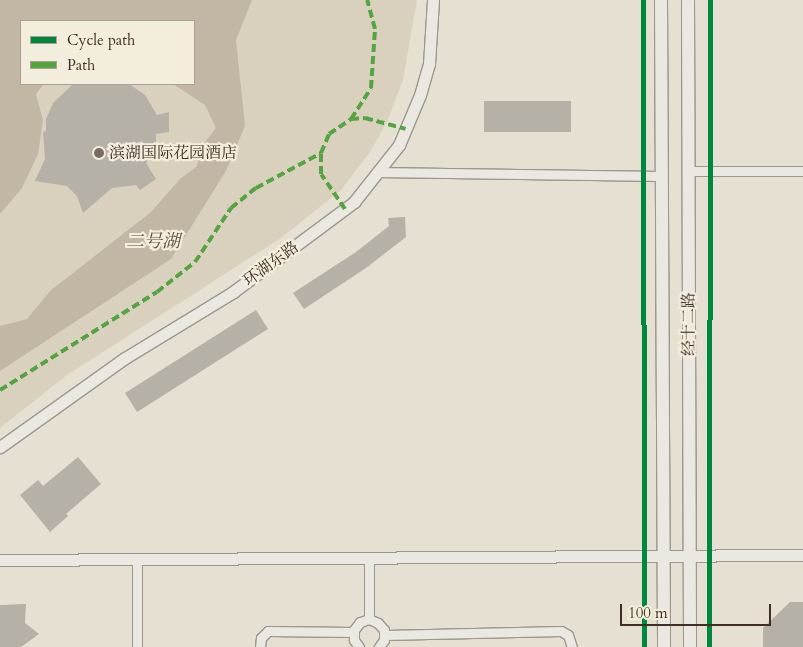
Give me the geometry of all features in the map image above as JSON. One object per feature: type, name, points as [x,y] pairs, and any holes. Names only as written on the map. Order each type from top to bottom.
[{"type":"main road","points":[[660,0],[665,555],[664,647]]},
{"type":"main road","name":"经十二路","points":[[688,0],[690,647]]},
{"type":"street","name":"环湖东路","points":[[0,447],[125,358],[233,292],[354,202],[400,144],[420,95],[429,64],[433,0]]},
{"type":"street","points":[[688,172],[803,171]]},
{"type":"street","points":[[378,172],[661,176]]},
{"type":"street","points":[[0,560],[803,555]]},
{"type":"street","points":[[369,558],[369,619]]},
{"type":"street","points":[[137,559],[137,647]]},
{"type":"street","points":[[359,647],[354,632],[360,622],[369,619],[382,626],[385,635],[379,647]]},
{"type":"street","points":[[260,647],[261,638],[268,631],[354,632]]},
{"type":"street","points":[[385,635],[561,631],[568,635],[572,647]]},
{"type":"shaded area","points":[[0,0],[417,0],[403,80],[386,124],[370,152],[341,190],[281,238],[67,375],[0,428]]},
{"type":"water","name":"二号湖","points":[[0,0],[252,0],[236,40],[245,126],[226,171],[171,259],[0,371],[0,326],[27,319],[50,291],[151,212],[180,179],[197,166],[201,147],[216,128],[205,105],[175,85],[195,85],[195,20],[20,20],[20,85],[43,85],[36,94],[43,120],[38,154],[22,188],[0,214]]},
{"type":"building","name":"滨湖国际花园酒店","points":[[72,85],[130,85],[145,95],[157,115],[169,112],[169,132],[156,134],[156,147],[146,163],[156,179],[140,190],[136,185],[112,188],[83,213],[77,196],[67,186],[35,181],[45,159],[43,132],[46,131],[46,119],[53,103]]},
{"type":"building","points":[[484,101],[571,101],[571,132],[484,132]]},
{"type":"building","points":[[405,217],[406,237],[366,268],[304,309],[293,293],[356,252],[389,226],[388,218]]},
{"type":"building","points":[[256,310],[268,329],[137,412],[125,393]]},
{"type":"building","points":[[78,457],[101,484],[66,514],[68,516],[50,532],[20,495],[38,480],[43,486]]},
{"type":"building","points":[[790,602],[803,602],[803,647],[763,647],[763,628]]},
{"type":"building","points":[[26,604],[25,623],[39,634],[21,647],[0,647],[0,605]]},
{"type":"marked path","points":[[351,119],[371,88],[375,29],[367,0]]},
{"type":"marked path","points":[[345,209],[321,174],[321,153],[329,134],[351,119],[365,118],[406,129]]},
{"type":"marked path","points":[[0,390],[157,292],[195,262],[231,208],[256,188],[321,153]]},
{"type":"cycle path","points":[[643,0],[644,647]]},
{"type":"cycle path","points":[[709,647],[710,0]]},
{"type":"place","name":"滨湖国际花园酒店","points":[[99,153]]}]
